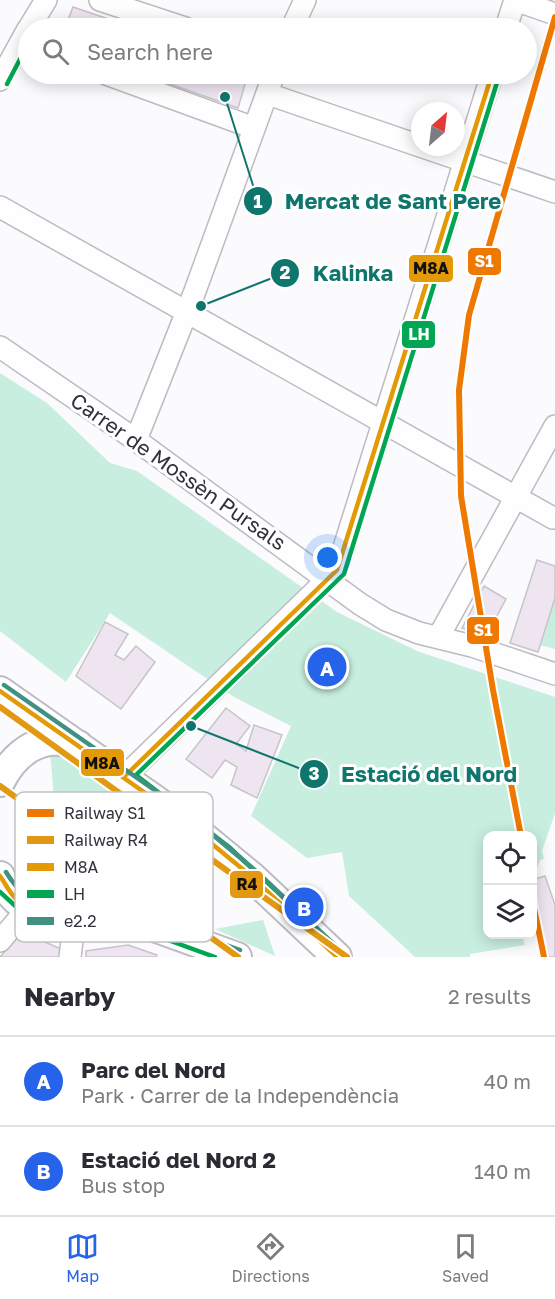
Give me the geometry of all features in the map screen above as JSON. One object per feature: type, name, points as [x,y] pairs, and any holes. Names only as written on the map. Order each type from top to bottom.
[{"type":"street","points":[[36,18],[46,0]]},
{"type":"street","points":[[100,0],[155,18]]},
{"type":"street","points":[[297,18],[305,0]]},
{"type":"street","points":[[509,18],[515,0],[555,14]]},
{"type":"street","points":[[0,80],[18,51]]},
{"type":"street","points":[[133,84],[254,128]]},
{"type":"street","points":[[136,440],[188,310],[271,84]]},
{"type":"street","points":[[124,776],[337,571],[489,84]]},
{"type":"street","points":[[268,94],[411,143]]},
{"type":"street","points":[[450,156],[555,192]]},
{"type":"street","points":[[0,207],[188,310],[553,518]]},
{"type":"street","name":"Carrer de Mossèn Pursals","points":[[0,348],[136,440],[330,579],[360,604],[387,620],[419,633],[439,636],[555,674]]},
{"type":"street","points":[[439,636],[555,426]]},
{"type":"street","points":[[0,691],[146,792]]},
{"type":"street","points":[[0,782],[5,771],[22,751],[33,744],[49,739],[67,741],[83,747]]},
{"type":"street","points":[[213,845],[244,870],[338,957]]},
{"type":"street","points":[[1,881],[15,895]]},
{"type":"street","points":[[0,941],[15,923]]},
{"type":"street","points":[[70,957],[72,942]]},
{"type":"street","points":[[196,942],[237,957]]},
{"type":"green space","points":[[0,373],[47,403],[110,463],[137,471],[337,612],[417,651],[555,697],[555,813],[542,851],[544,859],[540,860],[537,868],[537,831],[483,831],[483,939],[523,939],[525,945],[470,954],[470,957],[415,957],[349,896],[342,852],[307,858],[251,816],[291,726],[234,697],[110,613],[66,682],[0,631]]},
{"type":"green space","points":[[555,598],[555,649],[540,645]]},
{"type":"green space","points":[[50,751],[64,751],[122,792],[53,792]]},
{"type":"green space","points":[[263,920],[275,956],[215,929]]},
{"type":"building","points":[[73,7],[105,18],[69,18]]},
{"type":"building","points":[[170,84],[245,84],[238,108]]},
{"type":"building","points":[[537,560],[555,566],[555,598],[538,652],[510,643]]},
{"type":"building","points":[[484,586],[506,599],[486,636],[462,628]]},
{"type":"building","points":[[105,622],[128,634],[115,655],[124,660],[136,646],[155,662],[121,709],[76,676]]},
{"type":"building","points":[[226,708],[250,726],[236,744],[246,751],[254,725],[282,735],[257,798],[231,785],[237,767],[225,760],[212,778],[186,759]]},
{"type":"building","points":[[545,876],[555,905],[555,957],[543,957],[537,939],[537,878]]},
{"type":"building","points":[[15,940],[15,942],[45,942],[61,949],[60,957],[0,957]]},
{"type":"building","points":[[128,945],[157,955],[156,957],[86,957],[86,951]]},
{"type":"rail line","name":"S1","points":[[537,79],[555,17]]},
{"type":"rail line","name":"S1","points":[[520,831],[493,690],[461,496],[459,390],[469,315],[536,84]]},
{"type":"rail line","name":"R4","points":[[0,707],[118,792]]},
{"type":"rail line","name":"R4","points":[[0,786],[15,797]]},
{"type":"rail line","name":"R4","points":[[213,860],[347,957]]},
{"type":"rail line","name":"S1","points":[[537,923],[544,957]]},
{"type":"rail line","name":"R4","points":[[213,939],[238,957]]},
{"type":"transit line","name":"LH","points":[[7,84],[18,63]]},
{"type":"transit line","name":"M8A","points":[[125,776],[337,570],[489,84]]},
{"type":"transit line","name":"LH","points":[[158,792],[136,775],[344,574],[497,84]]},
{"type":"transit line","name":"e2.2","points":[[4,685],[157,792]]},
{"type":"transit line","name":"M8A","points":[[0,691],[144,792]]},
{"type":"transit line","name":"LH","points":[[213,835],[342,952]]},
{"type":"transit line","name":"e2.2","points":[[213,835],[256,871],[342,952]]},
{"type":"transit line","name":"M8A","points":[[213,845],[251,876],[337,957]]},
{"type":"transit line","name":"e2.2","points":[[6,872],[15,885]]},
{"type":"transit line","name":"M8A","points":[[0,876],[15,898]]},
{"type":"transit line","name":"LH","points":[[0,892],[15,906]]},
{"type":"transit line","name":"e2.2","points":[[213,940],[240,950]]},
{"type":"transit line","name":"LH","points":[[174,942],[215,957]]},
{"type":"place","name":"Mercat de Sant Pere","points":[[225,97]]},
{"type":"place","name":"Kalinka","points":[[201,306]]},
{"type":"place","name":"Parc del Nord","points":[[327,667]]},
{"type":"place","name":"Estació del Nord","points":[[191,726]]},
{"type":"place","name":"Estació del Nord 2","points":[[304,907]]}]
